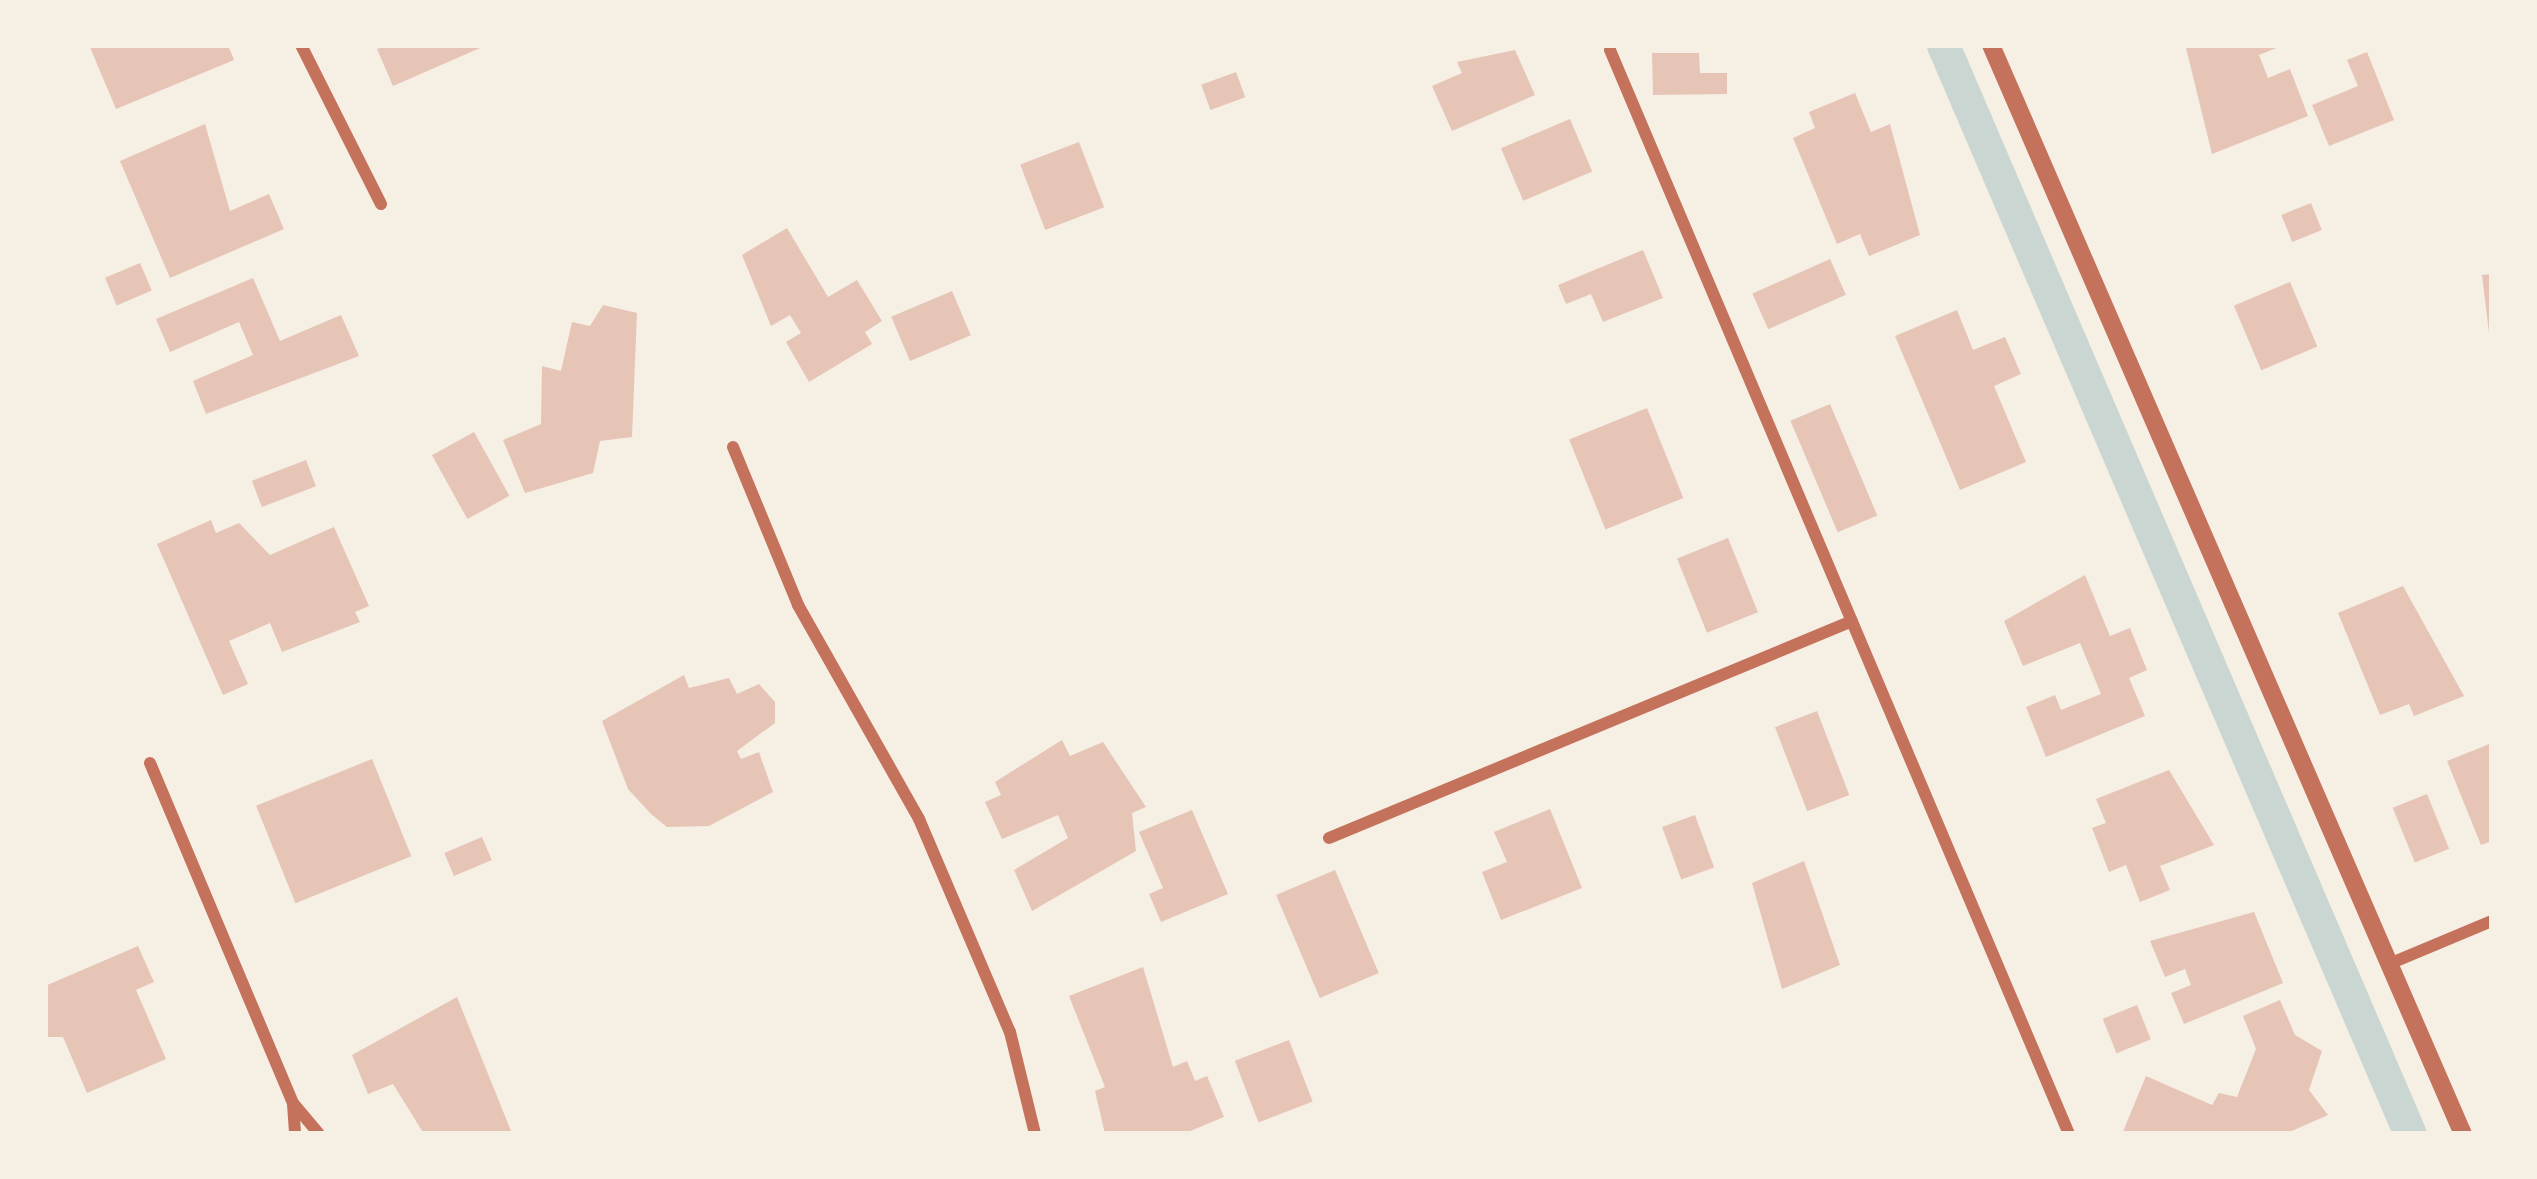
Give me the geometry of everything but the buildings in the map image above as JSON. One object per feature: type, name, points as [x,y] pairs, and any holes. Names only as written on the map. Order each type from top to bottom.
[{"type":"street","points":[[301,45],[381,204]]},
{"type":"street","points":[[1991,45],[2463,1134]]},
{"type":"street","points":[[1610,50],[2069,1134]]},
{"type":"street","points":[[733,447],[798,605],[920,819],[1010,1032],[1035,1134]]},
{"type":"street","points":[[1328,838],[1852,622]]},
{"type":"street","points":[[150,763],[293,1103],[319,1134]]},
{"type":"street","points":[[2389,964],[2492,920]]},
{"type":"street","points":[[293,1103],[296,1134]]},
{"type":"waterway","points":[[1943,45],[2410,1134]]}]
